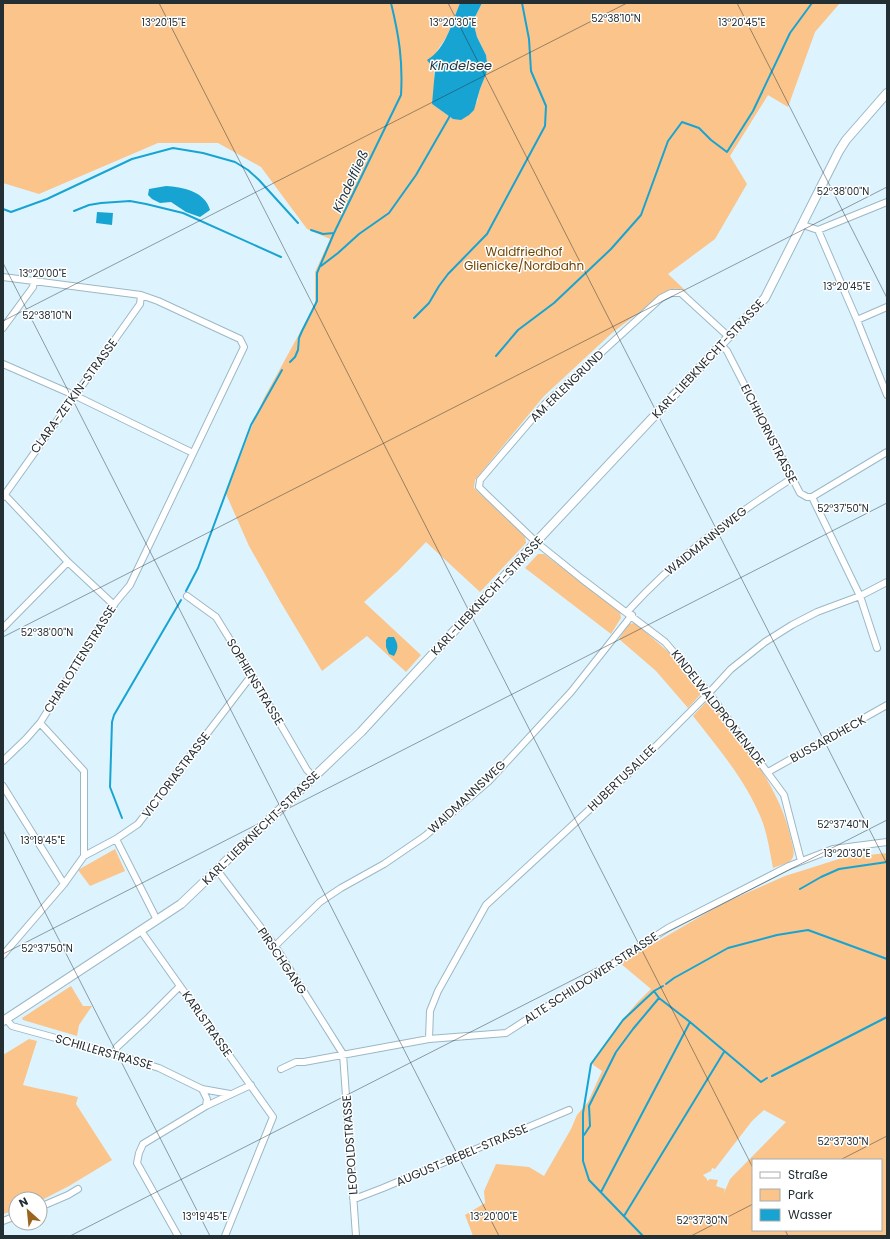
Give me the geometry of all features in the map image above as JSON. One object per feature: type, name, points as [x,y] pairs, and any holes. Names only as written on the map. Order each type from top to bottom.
[{"type":"street","name":"KARL-LIEBKNECHT-STRASSE","points":[[4,1020],[181,904],[361,732],[536,542],[765,298],[846,140],[887,93]]},
{"type":"street","points":[[803,225],[818,230],[887,202]]},
{"type":"street","points":[[818,230],[857,320],[887,395]]},
{"type":"street","points":[[3,277],[141,295]]},
{"type":"street","points":[[3,328],[32,287],[34,280]]},
{"type":"street","name":"AM ERLENGRUND","points":[[536,542],[481,489],[479,483],[545,404],[661,298],[671,293],[681,293],[729,337]]},
{"type":"street","name":"CHARLOTTENSTRASSE","points":[[84,856],[84,771],[40,723],[114,605],[130,585],[244,347],[240,339],[158,301],[141,295]]},
{"type":"street","name":"CLARA-ZETKIN-STRASSE","points":[[3,494],[140,304],[141,295]]},
{"type":"street","points":[[857,320],[887,307]]},
{"type":"street","name":"EICHHORNSTRASSE","points":[[721,345],[728,352],[800,493],[807,497],[812,497]]},
{"type":"street","points":[[3,364],[74,395],[193,453]]},
{"type":"street","points":[[877,648],[860,596],[812,497],[887,452]]},
{"type":"street","name":"WAIDMANNSWEG","points":[[275,946],[320,902],[341,888],[384,864],[425,836],[489,780],[571,692],[649,588],[693,548],[746,508],[792,479]]},
{"type":"street","points":[[3,494],[68,562],[114,605]]},
{"type":"street","name":"KINDELWALDPROMENADE","points":[[536,542],[665,642],[709,693],[784,795],[801,861]]},
{"type":"street","points":[[3,628],[68,562]]},
{"type":"street","name":"HUBERTUSALLEE","points":[[429,1039],[430,1011],[438,991],[486,905],[628,774],[731,669],[766,642],[792,625],[818,612],[860,596],[887,582]]},
{"type":"street","name":"SOPHIENSTRASSE","points":[[187,596],[216,617],[307,770],[314,777]]},
{"type":"street","name":"VICTORIASTRASSE","points":[[84,856],[116,839],[138,824],[248,680],[253,677]]},
{"type":"street","name":"BUSSARDHECK","points":[[768,772],[887,705]]},
{"type":"street","points":[[3,761],[40,723]]},
{"type":"street","points":[[3,786],[64,884]]},
{"type":"street","points":[[116,839],[157,920]]},
{"type":"street","name":"ALTE SCHILDOWER STRASSE","points":[[281,1069],[296,1062],[304,1062],[429,1039],[506,1033],[668,928],[801,861],[833,849],[887,842]]},
{"type":"street","points":[[3,955],[64,884],[84,856]]},
{"type":"street","name":"PIRSCHGANG","points":[[217,870],[275,946],[344,1054]]},
{"type":"street","name":"KARLSTRASSE","points":[[141,931],[273,1117],[225,1236]]},
{"type":"street","points":[[114,1054],[117,1047],[180,986]]},
{"type":"street","name":"SCHILLERSTRASSE","points":[[4,1020],[12,1026],[159,1068],[202,1089],[230,1094]]},
{"type":"street","name":"LEOPOLDSTRASSE","points":[[344,1054],[356,1236]]},
{"type":"street","points":[[178,1236],[137,1163],[143,1144],[206,1106],[251,1085]]},
{"type":"street","points":[[202,1089],[206,1099],[206,1106]]},
{"type":"street","name":"AUGUST-BEBEL-STRASSE","points":[[353,1198],[357,1198],[569,1110]]},
{"type":"street","points":[[48,1204],[78,1189]]},
{"type":"green space","name":"Waldfriedhof Glienicke/Nordbahn","points":[[3,3],[460,3],[447,36],[433,57],[435,88],[432,104],[453,119],[477,102],[480,89],[488,69],[486,55],[477,37],[473,21],[482,3],[840,3],[815,32],[788,107],[768,95],[730,156],[747,184],[715,239],[668,274],[688,293],[678,289],[667,291],[612,333],[544,396],[475,480],[474,488],[525,536],[526,543],[480,592],[426,542],[398,571],[364,602],[421,655],[406,672],[367,636],[322,671],[249,546],[226,494],[264,398],[315,305],[315,272],[330,239],[307,229],[261,167],[218,143],[158,143],[39,194],[3,183]]},
{"type":"green space","points":[[538,554],[544,554],[620,612],[621,618],[611,634],[525,568]]},
{"type":"green space","points":[[635,623],[672,655],[700,688],[700,695],[688,708],[656,671],[619,639],[629,624]]},
{"type":"green space","points":[[706,702],[712,702],[748,750],[759,766],[778,801],[786,820],[794,850],[792,859],[787,863],[773,868],[768,840],[757,808],[732,767],[693,716]]},
{"type":"green space","points":[[115,849],[125,871],[90,886],[78,870]]},
{"type":"green space","points":[[887,853],[887,1236],[473,1236],[465,1215],[485,1203],[484,1191],[496,1164],[529,1167],[544,1176],[571,1129],[577,1115],[588,1102],[602,1071],[592,1064],[619,1025],[634,1006],[651,989],[620,963],[722,904],[785,876],[842,858]],"holes":[[[764,1110],[786,1122],[730,1179],[723,1195],[725,1189],[716,1186],[718,1180],[710,1179],[707,1181],[703,1175],[711,1171],[712,1168],[715,1169],[752,1121]]]},
{"type":"green space","points":[[71,986],[83,1006],[92,1006],[79,1025],[77,1036],[23,1020],[22,1018]]},
{"type":"green space","points":[[29,1039],[37,1041],[23,1085],[78,1097],[76,1104],[112,1160],[48,1197],[48,1191],[8,1191],[8,1212],[3,1214],[3,1055]]},
{"type":"water","name":"Kindelsee","points":[[460,3],[482,3],[473,21],[477,37],[486,55],[488,69],[474,110],[461,120],[453,119],[432,104],[435,70],[427,60],[434,55],[444,42]]},
{"type":"water","points":[[166,186],[186,189],[198,194],[203,198],[210,210],[200,217],[186,212],[171,202],[160,203],[148,195],[149,189]]},
{"type":"water","points":[[97,212],[113,213],[112,225],[96,223]]},
{"type":"water","points":[[388,637],[394,637],[396,642],[397,648],[394,656],[389,654],[386,647],[386,640]]},
{"type":"waterway","name":"Kindelfließ","points":[[290,362],[295,357],[298,350],[299,338],[317,301],[317,273],[334,233],[401,95],[400,49],[391,3]]},
{"type":"waterway","points":[[414,318],[429,303],[448,274],[487,234],[545,126],[546,106],[531,71],[529,39],[522,3]]},
{"type":"waterway","points":[[496,356],[518,330],[554,303],[611,249],[641,215],[668,141],[682,122],[699,128],[711,140],[727,152],[753,111],[790,33],[812,3]]},
{"type":"waterway","points":[[321,266],[359,234],[389,213],[416,175],[451,114]]},
{"type":"waterway","name":"Kindelfließ","points":[[3,209],[11,212],[47,199],[132,159],[173,148],[203,153],[235,162],[248,170],[259,180],[298,223]]},
{"type":"waterway","name":"Kindelfließ","points":[[74,211],[89,205],[101,203],[130,201],[146,204],[183,213],[281,257]]},
{"type":"waterway","points":[[311,230],[323,234],[334,233]]},
{"type":"waterway","points":[[186,591],[198,568],[251,425],[282,370]]},
{"type":"waterway","points":[[122,818],[110,787],[112,722],[114,715],[181,600]]},
{"type":"waterway","points":[[800,889],[839,869],[887,862]]},
{"type":"waterway","points":[[666,984],[728,948],[777,935],[808,930],[887,959]]},
{"type":"waterway","points":[[643,1236],[589,1180],[583,1161],[583,1113],[591,1064],[623,1020],[654,991],[663,986]]},
{"type":"waterway","points":[[654,991],[659,998],[761,1082],[767,1078]]},
{"type":"waterway","points":[[584,1135],[590,1126],[589,1106],[616,1052],[659,998]]},
{"type":"waterway","points":[[772,1076],[887,1017]]},
{"type":"waterway","points":[[601,1192],[690,1022]]},
{"type":"waterway","points":[[624,1216],[724,1052]]}]
